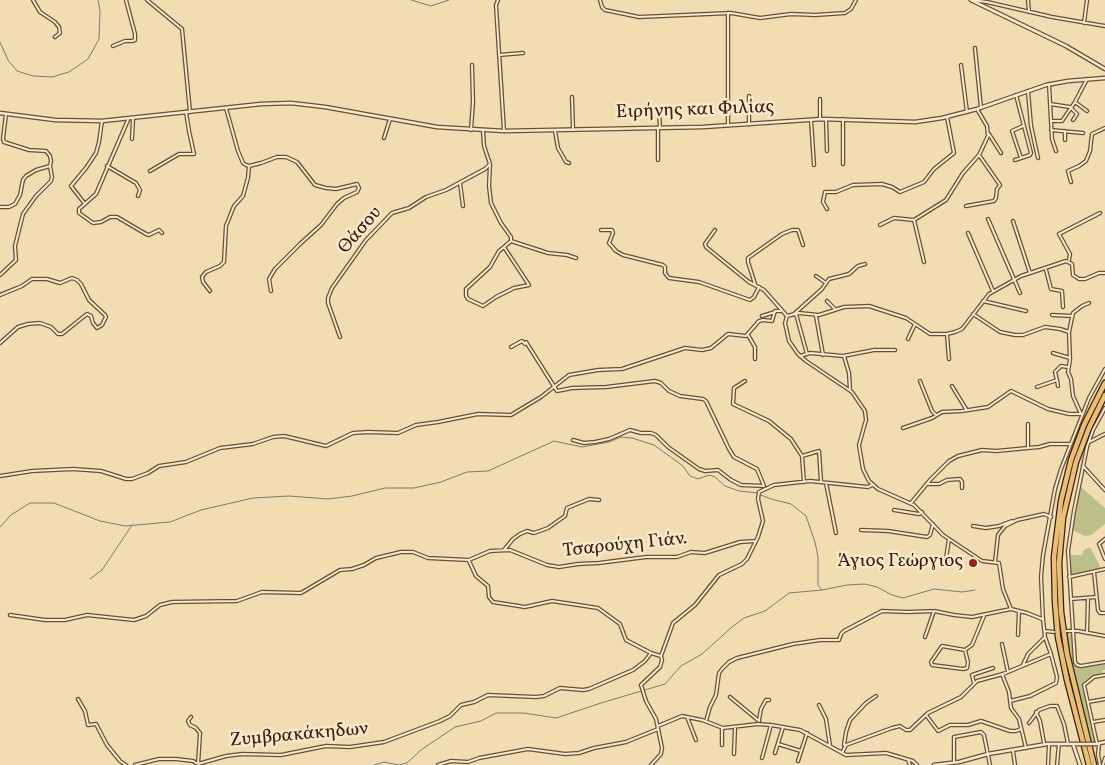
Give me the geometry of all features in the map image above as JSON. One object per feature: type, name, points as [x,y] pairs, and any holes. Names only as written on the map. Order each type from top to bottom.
[{"type":"highway","points":[[1089,765],[1068,687],[1058,637],[1054,563],[1058,518],[1068,471],[1084,425],[1105,383]]},
{"type":"highway","points":[[1094,765],[1067,654],[1060,607],[1059,563],[1063,518],[1076,462],[1089,428],[1105,395]]},
{"type":"street","points":[[33,0],[40,12],[59,27],[60,31],[55,37]]},
{"type":"street","points":[[113,46],[125,41],[134,40],[135,34],[126,0]]},
{"type":"street","points":[[148,0],[182,29],[189,131],[194,154],[179,154],[150,171]]},
{"type":"street","points":[[498,0],[496,6],[504,131]]},
{"type":"street","points":[[600,0],[605,10],[641,17],[728,13],[757,18],[791,14],[815,16],[840,14],[848,12],[856,0]]},
{"type":"street","points":[[972,0],[1105,26]]},
{"type":"street","points":[[972,0],[1066,46],[1105,69]]},
{"type":"street","points":[[998,4],[999,0]]},
{"type":"street","points":[[1028,0],[1029,12]]},
{"type":"street","points":[[1084,23],[1087,0]]},
{"type":"street","points":[[728,13],[728,125]]},
{"type":"street","points":[[975,48],[979,109],[989,133],[1001,153]]},
{"type":"street","points":[[499,55],[524,54]]},
{"type":"street","points":[[470,130],[473,102],[472,65]]},
{"type":"street","points":[[961,65],[967,112]]},
{"type":"street","name":"Ειρήνης και Φιλίας","points":[[0,113],[55,120],[102,121],[128,120],[282,103],[325,107],[437,127],[483,131],[659,128],[811,119],[910,122],[947,117],[979,109],[1049,84],[1105,78]]},
{"type":"street","points":[[1051,121],[1062,121],[1087,79]]},
{"type":"street","points":[[1049,84],[1051,130],[1056,151]]},
{"type":"street","points":[[1028,91],[1031,126],[1038,158]]},
{"type":"street","points":[[1015,160],[1031,153],[1016,95]]},
{"type":"street","points":[[749,96],[749,124]]},
{"type":"street","points":[[572,97],[573,130]]},
{"type":"street","points":[[820,99],[820,119]]},
{"type":"street","points":[[1075,102],[1087,111]]},
{"type":"street","points":[[1050,104],[1071,108],[1077,114],[1073,120]]},
{"type":"street","points":[[226,108],[243,163],[250,166],[277,157],[286,157],[297,162],[315,185],[336,189],[357,184],[358,188],[357,192],[344,198],[337,204],[320,226],[275,270],[269,278],[271,291]]},
{"type":"street","points":[[658,160],[659,112]]},
{"type":"street","points":[[0,275],[16,260],[15,246],[23,214],[36,196],[51,181],[52,177],[50,156],[46,151],[29,150],[4,142],[6,114]]},
{"type":"street","points":[[826,209],[823,202],[825,192],[836,192],[853,185],[882,184],[900,192],[924,182],[934,169],[954,153],[947,117]]},
{"type":"street","points":[[132,139],[133,119]]},
{"type":"street","points":[[384,138],[390,119]]},
{"type":"street","points":[[811,119],[814,165]]},
{"type":"street","points":[[826,119],[827,151]]},
{"type":"street","points":[[842,119],[843,164]]},
{"type":"street","points":[[128,120],[96,194],[79,209],[79,213],[93,223],[101,222],[110,217],[117,217],[146,234],[149,235],[159,230],[162,233]]},
{"type":"street","points":[[85,204],[71,186],[96,154],[102,121]]},
{"type":"street","points":[[1021,158],[1012,131],[1023,126]]},
{"type":"street","points":[[1071,182],[1068,171],[1086,161],[1090,151],[1092,134],[1105,128]]},
{"type":"street","points":[[1051,130],[1082,133]]},
{"type":"street","points":[[483,131],[484,146],[490,164],[489,186],[491,203],[511,241]]},
{"type":"street","points":[[555,131],[558,148],[566,162],[569,163]]},
{"type":"street","points":[[1065,131],[1065,140]]},
{"type":"street","points":[[880,225],[894,218],[914,220],[944,202],[963,173],[978,155],[989,133]]},
{"type":"street","points":[[966,206],[994,200],[996,198],[996,189],[1000,185],[978,155]]},
{"type":"street","name":"Θάσου","points":[[340,337],[328,298],[332,288],[366,240],[392,213],[414,206],[426,197],[460,183],[485,169],[490,164]]},
{"type":"street","points":[[0,207],[9,207],[15,204],[26,176],[36,170],[50,166]]},
{"type":"street","points":[[107,166],[136,183],[140,190],[138,196]]},
{"type":"street","points":[[210,291],[202,282],[202,277],[206,272],[220,266],[224,262],[226,226],[234,206],[243,196],[250,166]]},
{"type":"street","points":[[460,183],[463,206]]},
{"type":"street","points":[[1069,261],[1070,254],[1059,234],[1100,213]]},
{"type":"street","points":[[988,219],[1020,293]]},
{"type":"street","points":[[914,220],[924,262]]},
{"type":"street","points":[[1013,221],[1030,273]]},
{"type":"street","points":[[601,230],[612,230],[613,233],[609,243],[616,251],[623,255],[663,265],[665,267],[665,274],[670,278],[699,282],[750,300],[754,297],[759,287]]},
{"type":"street","points":[[715,230],[705,244],[706,247],[749,282],[766,292],[787,316]]},
{"type":"street","points":[[755,284],[748,258],[778,237],[792,230],[798,230],[803,245]]},
{"type":"street","points":[[968,233],[993,291]]},
{"type":"street","points":[[504,247],[529,285],[514,288],[483,306],[468,299],[466,289],[490,267],[499,251],[511,241]]},
{"type":"street","points":[[511,241],[548,253],[576,258]]},
{"type":"street","points":[[787,316],[795,314],[816,316],[844,307],[869,306],[906,318],[930,334],[947,334],[960,330],[993,291],[1030,273],[1069,261]]},
{"type":"street","points":[[1069,261],[1073,265],[1074,276],[1077,279],[1084,280],[1099,273],[1105,273]]},
{"type":"street","points":[[795,314],[830,279],[849,274],[858,265],[865,264]]},
{"type":"street","points":[[1046,269],[1051,289],[1062,291],[1063,307]]},
{"type":"street","points":[[816,276],[826,283]]},
{"type":"street","points":[[0,295],[22,286],[32,279],[46,279],[60,283],[72,278],[81,284],[89,300],[106,318],[102,325],[97,328],[91,316],[87,314],[62,334],[58,334],[51,327],[40,323],[28,324],[18,327],[0,343]]},
{"type":"street","points":[[828,301],[835,309]]},
{"type":"street","points":[[983,301],[1026,310]]},
{"type":"street","points":[[1082,414],[1078,410],[1073,396],[1072,380],[1068,372],[1070,358],[1069,332],[1072,316],[1089,302]]},
{"type":"street","points":[[762,316],[777,310],[782,311]]},
{"type":"street","points":[[0,476],[32,471],[88,470],[132,479],[159,466],[186,462],[220,448],[253,444],[273,436],[284,436],[326,446],[354,433],[398,433],[416,425],[478,414],[511,415],[527,406],[570,374],[622,369],[680,349],[702,350],[710,348],[728,334],[746,336],[761,320],[772,320],[775,312]]},
{"type":"street","points":[[795,314],[807,354]]},
{"type":"street","points":[[973,314],[1000,332],[1015,335],[1022,335],[1046,327],[1069,332]]},
{"type":"street","points":[[1052,315],[1072,316]]},
{"type":"street","points":[[787,316],[785,323],[789,341],[800,356],[850,391],[858,399],[866,414],[866,422],[859,447],[864,472],[872,485],[911,503],[949,539],[982,561],[999,564],[1004,593],[1011,609]]},
{"type":"street","points":[[816,316],[823,355]]},
{"type":"street","points":[[908,339],[916,324]]},
{"type":"street","points":[[748,334],[755,347],[755,358]]},
{"type":"street","points":[[947,334],[949,359]]},
{"type":"street","points":[[511,348],[522,341],[525,344],[526,342],[557,391],[655,381],[664,384],[669,391],[680,396],[703,399],[706,401],[728,449],[734,457],[757,469],[764,486]]},
{"type":"street","points":[[800,356],[807,354],[844,356],[874,350],[895,350]]},
{"type":"street","points":[[1053,353],[1070,358]]},
{"type":"street","points":[[844,356],[849,373],[850,391]]},
{"type":"street","points":[[1058,386],[1055,371],[1062,365],[1069,367]]},
{"type":"street","points":[[1010,701],[1030,696],[1056,683],[1057,677],[1045,637],[1042,562],[1055,490],[1082,414],[1105,369]]},
{"type":"street","points":[[1037,387],[1057,380]]},
{"type":"street","points":[[745,381],[734,388],[733,404],[770,422],[791,439],[802,456],[804,482]]},
{"type":"street","points":[[920,381],[936,415]]},
{"type":"street","points":[[952,386],[967,410]]},
{"type":"street","points":[[903,428],[946,412],[988,406],[1011,391],[1048,409],[1069,414],[1082,414]]},
{"type":"street","points":[[1105,408],[1089,442],[1069,540],[1068,556],[1074,658],[1076,664],[1081,666],[1105,662]]},
{"type":"street","points":[[1028,424],[1028,448]]},
{"type":"street","points":[[573,440],[584,443],[595,442],[609,439],[630,430],[651,433],[659,437],[668,447],[699,469],[705,471],[718,470],[734,483],[741,485],[769,486],[821,482],[872,485]]},
{"type":"street","points":[[1089,442],[1105,434]]},
{"type":"street","points":[[911,503],[926,484],[958,456],[982,450],[996,451],[1050,444],[1071,444]]},
{"type":"street","points":[[802,456],[818,451],[821,482]]},
{"type":"street","points":[[1083,466],[1105,490]]},
{"type":"street","points":[[926,484],[939,484],[947,480],[960,479],[962,488]]},
{"type":"street","points":[[826,483],[836,533]]},
{"type":"street","points":[[651,765],[662,751],[655,716],[644,697],[642,684],[659,668],[662,660],[661,656],[673,623],[695,605],[719,576],[744,563],[756,541],[763,521],[758,495],[760,491],[769,486]]},
{"type":"street","points":[[504,550],[520,534],[527,531],[534,533],[548,528],[565,516],[567,508],[589,499],[599,500]]},
{"type":"street","points":[[894,510],[919,514],[922,512]]},
{"type":"street","points":[[973,526],[986,528],[1044,514],[1051,517]]},
{"type":"street","points":[[994,562],[998,534],[1006,526],[1014,522]]},
{"type":"street","points":[[861,530],[888,531],[927,537],[930,535],[933,524]]},
{"type":"street","points":[[945,566],[949,539]]},
{"type":"street","points":[[1105,539],[1098,544],[1105,559]]},
{"type":"street","name":"Τσαρούχη Γιάν.","points":[[10,615],[46,620],[65,620],[87,615],[134,620],[146,616],[160,605],[172,602],[237,601],[262,592],[301,593],[340,570],[352,569],[376,558],[401,552],[413,552],[428,558],[469,560],[486,552],[515,551],[547,565],[559,567],[646,557],[677,557],[691,552],[705,553],[740,542],[756,541]]},
{"type":"street","points":[[469,560],[476,576],[488,586],[489,597],[493,602],[526,607],[552,601],[598,608],[620,624],[626,640],[661,656]]},
{"type":"street","points":[[1069,577],[1105,569]]},
{"type":"street","points":[[1094,572],[1098,611],[1105,613]]},
{"type":"street","points":[[1087,633],[1088,598]]},
{"type":"street","points":[[1071,599],[1096,598]]},
{"type":"street","points":[[706,721],[716,694],[720,671],[724,666],[734,660],[796,643],[839,640],[844,631],[882,611],[934,612],[964,616],[984,615],[1011,609],[1043,619]]},
{"type":"street","points":[[1018,611],[1018,635]]},
{"type":"street","points":[[926,637],[934,612]]},
{"type":"street","points":[[965,650],[972,644],[984,615]]},
{"type":"street","points":[[1066,630],[1105,636]]},
{"type":"street","points":[[1045,631],[1054,632]]},
{"type":"street","points":[[1023,665],[1028,654],[1045,637]]},
{"type":"street","points":[[1002,644],[1008,672]]},
{"type":"street","points":[[942,646],[965,650],[968,662],[965,669],[935,666],[931,663],[942,646]]},
{"type":"street","name":"Ζυμβρακάκηδων","points":[[135,765],[159,759],[193,761],[198,764],[226,756],[242,754],[282,755],[326,746],[350,747],[384,742],[440,721],[450,716],[461,705],[474,702],[488,694],[536,697],[544,696],[560,688],[589,690],[636,668],[651,653]]},
{"type":"street","points":[[844,745],[898,726],[910,730],[926,715],[960,698],[974,683],[983,678],[1008,672],[1051,654]]},
{"type":"street","points":[[974,683],[971,675],[993,668]]},
{"type":"street","points":[[1002,674],[1009,692],[1011,709],[1020,719],[1026,748]]},
{"type":"street","points":[[1101,765],[1084,686],[1094,677],[1105,675]]},
{"type":"street","points":[[842,753],[850,720],[866,702],[876,696]]},
{"type":"street","points":[[730,697],[758,722]]},
{"type":"street","points":[[78,699],[85,711],[88,725],[96,724],[107,745],[120,761],[126,765]]},
{"type":"street","points":[[1088,702],[1105,699]]},
{"type":"street","points":[[758,722],[761,709],[766,700],[769,700]]},
{"type":"street","points":[[819,705],[826,718],[830,747]]},
{"type":"street","points":[[1029,723],[1036,712],[1050,706],[1058,706],[1068,744]]},
{"type":"street","points":[[1036,712],[1039,718],[1044,745]]},
{"type":"street","points":[[926,715],[938,731],[950,725],[968,725],[981,721],[1010,731],[1021,729]]},
{"type":"street","points":[[687,716],[696,740]]},
{"type":"street","points":[[438,765],[451,761],[468,762],[479,758],[528,749],[579,754],[626,742],[677,717],[687,716],[722,728],[735,728],[758,722],[800,729],[830,747],[850,756],[886,753],[915,762],[917,765]]},
{"type":"street","points":[[191,717],[188,721],[190,725],[200,733],[198,764]]},
{"type":"street","points":[[1030,720],[1039,718]]},
{"type":"street","points":[[1093,722],[1105,720]]},
{"type":"street","points":[[762,758],[771,725]]},
{"type":"street","points":[[776,753],[783,727]]},
{"type":"street","points":[[722,728],[722,745]]},
{"type":"street","points":[[734,754],[735,728]]},
{"type":"street","points":[[954,763],[954,737],[981,732],[984,735],[990,765]]},
{"type":"street","points":[[798,761],[807,734]]},
{"type":"street","points":[[936,765],[962,763],[988,754],[1050,744],[1097,744],[1105,742]]},
{"type":"street","points":[[778,744],[801,751]]},
{"type":"street","points":[[1048,765],[1050,744]]},
{"type":"street","points":[[1057,765],[1059,744]]},
{"type":"street","points":[[1074,744],[1080,765]]},
{"type":"street","points":[[1013,751],[1015,765]]},
{"type":"street","points":[[1101,765],[1105,758]]},
{"type":"street","points":[[908,760],[910,765]]},
{"type":"green space","points":[[1081,487],[1105,508],[1105,524],[1091,535],[1085,536],[1072,530],[1078,494]]},
{"type":"green space","points":[[1090,547],[1101,568],[1071,575],[1069,555],[1082,555],[1084,550]]},
{"type":"green space","points":[[1066,632],[1071,635],[1073,661],[1076,666],[1084,667],[1105,664],[1105,670],[1102,670],[1103,673],[1093,676],[1083,686],[1095,742],[1091,742],[1074,676]]},
{"type":"waterway","points":[[0,42],[8,60],[17,71],[33,76],[52,77],[69,72],[88,59],[99,39],[100,11],[98,0]]},
{"type":"waterway","points":[[411,0],[431,6],[449,0]]},
{"type":"waterway","points":[[0,527],[11,515],[30,503],[54,503],[100,521],[125,526],[170,522],[201,510],[253,498],[289,496],[328,499],[352,496],[385,488],[414,488],[441,482],[467,472],[488,471],[554,441],[582,447],[609,442],[621,437],[632,438],[654,445],[683,466],[690,476],[698,479],[709,475],[715,477],[725,486],[739,491],[758,493]]},
{"type":"waterway","points":[[761,495],[791,504],[806,516],[815,542],[818,557],[818,585],[822,590]]},
{"type":"waterway","points":[[90,579],[102,570],[132,525]]},
{"type":"waterway","points":[[374,765],[384,762],[399,765],[407,763],[421,750],[455,727],[481,721],[496,713],[524,713],[556,718],[665,684],[681,666],[702,654],[744,618],[765,611],[789,593],[865,584],[903,598],[934,589],[962,592],[975,590]]},
{"type":"place","name":"Άγιος Γεώργιος","points":[[973,563]]}]
